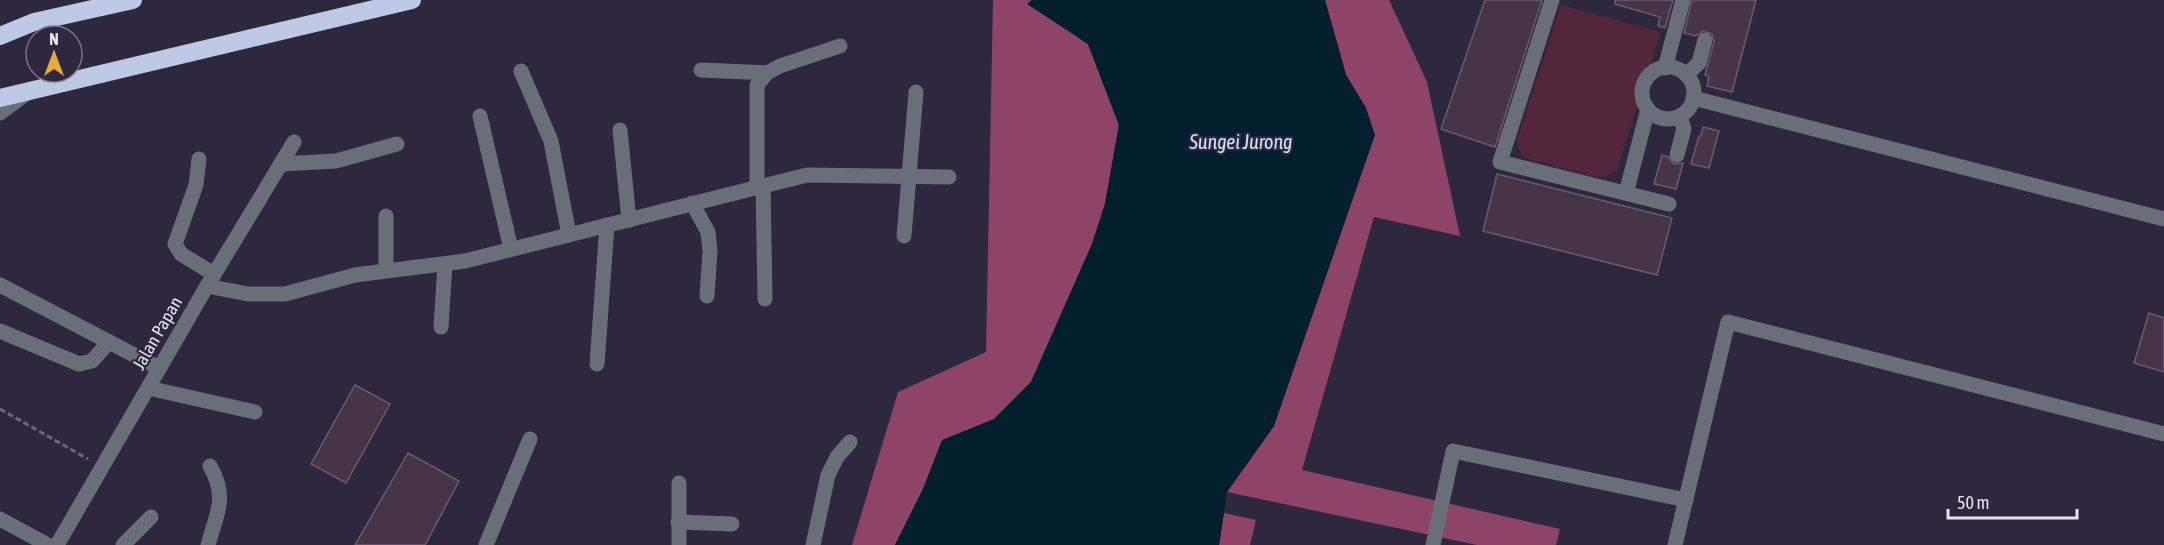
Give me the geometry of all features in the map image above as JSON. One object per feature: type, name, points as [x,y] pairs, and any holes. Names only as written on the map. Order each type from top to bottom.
[{"type":"highway","points":[[0,27],[34,22],[133,0]]},
{"type":"highway","points":[[0,98],[412,0]]},
{"type":"highway","points":[[0,36],[34,22]]},
{"type":"street","points":[[1552,0],[1500,162],[1668,204]]},
{"type":"street","points":[[1665,68],[1683,0]]},
{"type":"street","points":[[1686,75],[1699,63],[1706,40]]},
{"type":"street","points":[[765,299],[758,85],[767,73],[780,66],[840,46]]},
{"type":"street","points":[[1665,68],[1678,69],[1692,82],[1693,98],[1688,110],[1671,119],[1660,118],[1648,109],[1642,94],[1644,84],[1650,75],[1658,69],[1665,68]]},
{"type":"street","points":[[701,70],[767,73]]},
{"type":"street","points":[[521,71],[551,141],[569,235]]},
{"type":"street","points":[[0,113],[30,91]]},
{"type":"street","points":[[904,236],[916,92]]},
{"type":"street","points":[[1693,98],[2164,219]]},
{"type":"street","points":[[1626,193],[1648,109]]},
{"type":"street","points":[[480,116],[511,249]]},
{"type":"street","points":[[1677,155],[1684,129],[1680,116]]},
{"type":"street","points":[[620,130],[629,219]]},
{"type":"street","name":"Jalan Papan","points":[[57,545],[210,280],[294,141]]},
{"type":"street","points":[[281,164],[336,161],[397,144]]},
{"type":"street","points":[[199,159],[196,185],[175,244],[181,254],[210,280],[248,294],[285,294],[355,275],[445,264],[807,175],[949,177]]},
{"type":"street","points":[[692,203],[708,232],[710,251],[707,296]]},
{"type":"street","points":[[386,216],[386,270]]},
{"type":"street","points":[[597,364],[607,225]]},
{"type":"street","points":[[441,327],[445,264]]},
{"type":"street","points":[[0,285],[159,368]]},
{"type":"street","points":[[1675,545],[1728,322],[2164,434]]},
{"type":"street","points":[[0,332],[80,364],[92,361],[109,342]]},
{"type":"street","points":[[148,388],[255,412]]},
{"type":"street","points":[[486,545],[530,439]]},
{"type":"street","points":[[813,545],[828,475],[837,457],[850,442]]},
{"type":"street","points":[[1433,545],[1453,451],[1686,500]]},
{"type":"street","points":[[208,545],[221,497],[217,478],[210,466]]},
{"type":"street","points":[[679,483],[679,545]]},
{"type":"street","points":[[123,545],[150,517]]},
{"type":"street","points":[[0,519],[48,545]]},
{"type":"street","points":[[678,522],[732,524]]},
{"type":"path","points":[[0,409],[88,459]]},
{"type":"shaded area","points":[[993,0],[1032,0],[1028,4],[1088,44],[1119,125],[1105,204],[1092,244],[1031,382],[994,419],[942,441],[923,489],[895,545],[852,545],[898,392],[986,352]]},
{"type":"shaded area","points":[[1325,0],[1389,0],[1427,82],[1460,236],[1374,217],[1302,470],[1560,529],[1556,545],[1477,545],[1227,492],[1274,426],[1366,108],[1346,75]]},
{"type":"shaded area","points":[[1561,5],[1661,32],[1617,170],[1607,176],[1596,177],[1528,159],[1521,153],[1518,146],[1517,140]]},
{"type":"shaded area","points":[[1224,513],[1256,520],[1250,545],[1219,545]]},
{"type":"water","name":"Sungei Jurong","points":[[1032,0],[1325,0],[1346,75],[1366,108],[1375,135],[1274,426],[1227,492],[1219,545],[895,545],[923,489],[942,440],[994,419],[1031,382],[1092,244],[1105,204],[1119,125],[1088,44],[1027,4]]},
{"type":"building","points":[[1485,0],[1542,0],[1495,147],[1441,129]]},
{"type":"building","points":[[1615,0],[1673,0],[1665,28],[1658,26],[1660,17],[1615,4]]},
{"type":"building","points":[[1692,0],[1756,0],[1732,92],[1707,86],[1709,76],[1705,75],[1714,42],[1712,34],[1703,31],[1696,36],[1684,33]]},
{"type":"building","points":[[1703,127],[1719,131],[1709,168],[1691,164]]},
{"type":"building","points":[[1662,155],[1668,157],[1674,164],[1683,163],[1676,189],[1654,184]]},
{"type":"building","points":[[1497,174],[1672,218],[1657,275],[1483,231]]},
{"type":"building","points":[[2149,313],[2164,318],[2164,372],[2134,363]]},
{"type":"building","points":[[355,385],[390,404],[346,483],[311,464]]},
{"type":"building","points":[[408,453],[459,481],[425,545],[355,545]]}]
